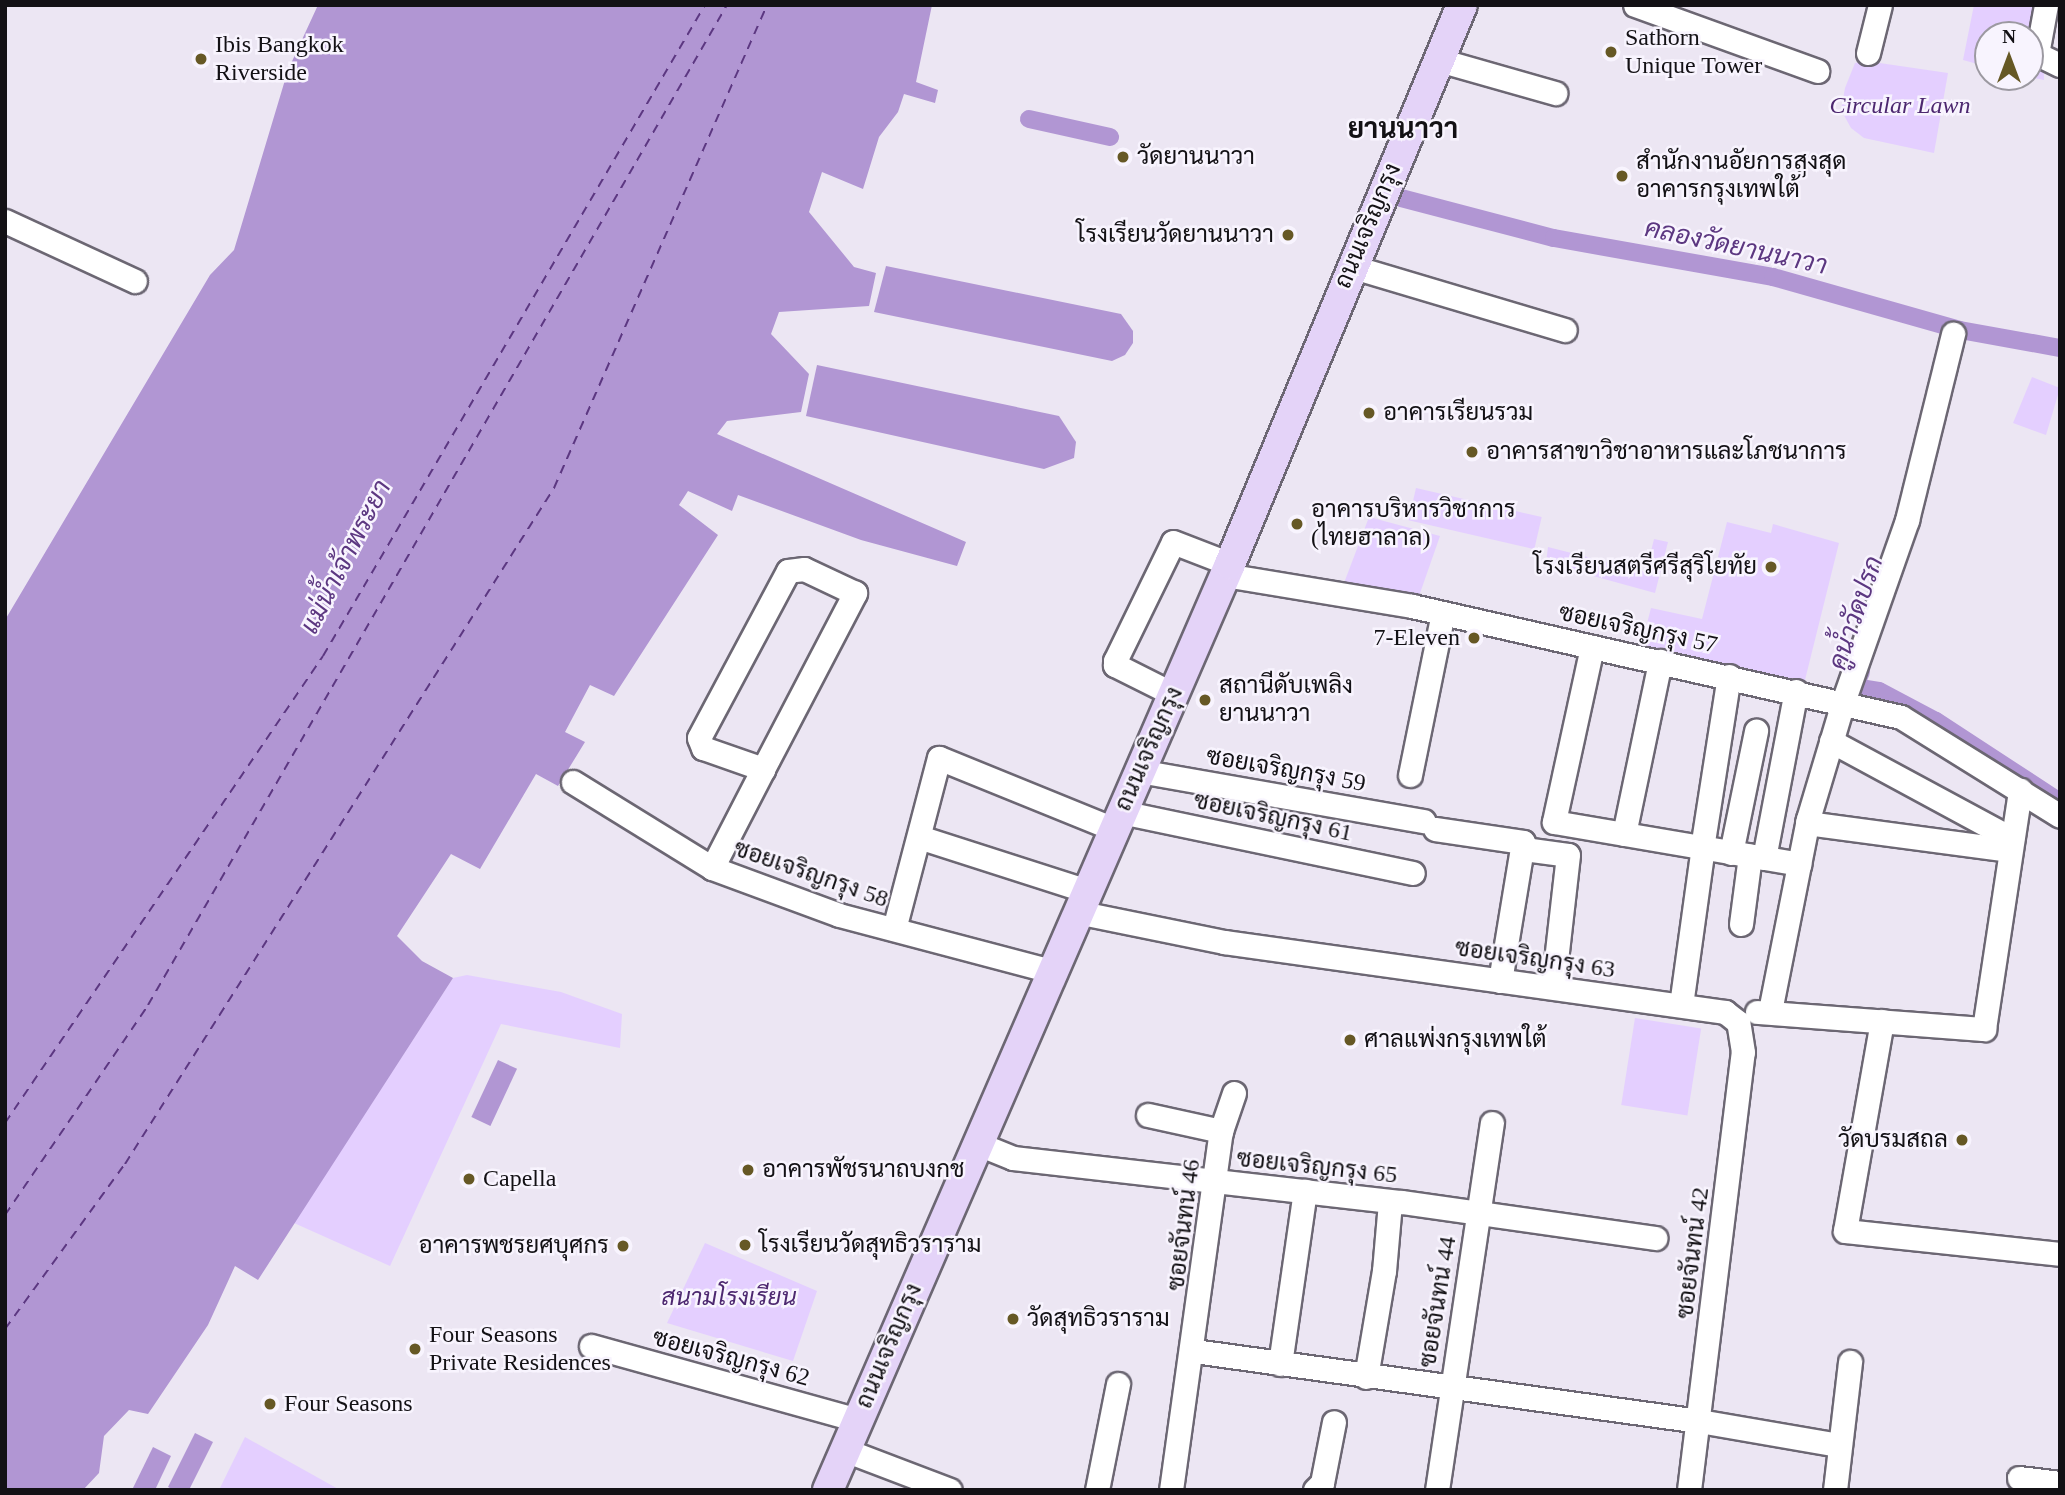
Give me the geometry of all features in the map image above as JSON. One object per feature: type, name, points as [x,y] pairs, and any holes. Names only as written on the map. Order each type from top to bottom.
[{"type":"main road","name":"ถนนเจริญกรุง","points":[[828,1490],[976,1143],[1174,694],[1350,265],[1462,5]]},
{"type":"street","points":[[1635,5],[1817,71]]},
{"type":"street","points":[[1868,53],[1880,5]]},
{"type":"street","points":[[2046,5],[2037,54],[2060,65]]},
{"type":"street","points":[[1440,60],[1555,93]]},
{"type":"street","points":[[5,221],[135,281]]},
{"type":"street","points":[[1350,265],[1565,330]]},
{"type":"street","points":[[1770,1012],[1808,823],[1843,702],[1907,520],[1953,334]]},
{"type":"street","name":"ซอยเจริญกรุง 57","points":[[1174,694],[1115,666],[1115,661],[1173,542],[1227,569],[1443,613],[1902,717],[2060,816]]},
{"type":"street","points":[[712,867],[855,593],[804,569],[788,571],[699,738],[703,748],[763,769]]},
{"type":"street","points":[[1410,775],[1443,613]]},
{"type":"street","points":[[1592,647],[1554,822],[1702,850],[1799,864]]},
{"type":"street","points":[[1624,834],[1660,661]]},
{"type":"street","points":[[1681,1005],[1730,676]]},
{"type":"street","points":[[1748,855],[1796,691]]},
{"type":"street","points":[[1741,924],[1756,731]]},
{"type":"street","points":[[1831,741],[2011,845]]},
{"type":"street","name":"ซอยเจริญกรุง 61","points":[[919,837],[939,758],[1118,821],[1413,873]]},
{"type":"street","name":"ซอยเจริญกรุง 59","points":[[1139,771],[1523,842],[1524,849]]},
{"type":"street","name":"ซอยเจริญกรุง 58","points":[[573,782],[712,867],[839,915],[1051,971]]},
{"type":"street","points":[[1738,1022],[1760,1011],[1984,1030],[2020,790]]},
{"type":"street","points":[[1808,823],[2011,845]]},
{"type":"street","points":[[894,929],[919,837]]},
{"type":"street","name":"ซอยเจริญกรุง 63","points":[[919,837],[1082,901],[1224,942],[1681,1005],[1725,1012],[1738,1022]]},
{"type":"street","points":[[1500,981],[1524,849],[1568,855],[1553,988]]},
{"type":"street","points":[[1882,1021],[1845,1231],[2060,1254]]},
{"type":"street","name":"ซอยจันทน์ 42","points":[[1689,1490],[1743,1052],[1738,1022]]},
{"type":"street","name":"ซอยจันทน์ 46","points":[[1171,1490],[1194,1351],[1217,1182],[1221,1131],[1234,1093]]},
{"type":"street","points":[[1148,1115],[1221,1131]]},
{"type":"street","name":"ซอยจันทน์ 44","points":[[1437,1490],[1450,1388],[1492,1123]]},
{"type":"street","name":"ซอยเจริญกรุง 65","points":[[976,1143],[1013,1158],[1305,1191],[1655,1238]]},
{"type":"street","points":[[1280,1364],[1305,1191]]},
{"type":"street","points":[[1366,1377],[1383,1283],[1390,1202]]},
{"type":"street","name":"ซอยเจริญกรุง 62","points":[[591,1346],[858,1420]]},
{"type":"street","points":[[1194,1351],[1366,1377],[1699,1421],[1839,1446]]},
{"type":"street","points":[[1835,1490],[1850,1362]]},
{"type":"street","points":[[1097,1490],[1118,1384]]},
{"type":"street","points":[[1315,1490],[1322,1483],[1334,1422]]},
{"type":"street","points":[[845,1450],[950,1490]]},
{"type":"street","points":[[2019,1478],[2060,1483]]},
{"type":"green space","points":[[1974,5],[2042,5],[2042,21],[1974,21],[1974,63],[1963,60]]},
{"type":"green space","name":"Circular Lawn","points":[[1866,61],[1948,73],[1934,153],[1864,138],[1851,128],[1841,110],[1845,88],[1855,63]]},
{"type":"green space","points":[[2032,377],[2060,388],[2046,435],[2013,423]]},
{"type":"green space","points":[[1416,488],[1542,517],[1534,549],[1409,520]]},
{"type":"green space","points":[[1369,517],[1440,536],[1418,599],[1344,583]]},
{"type":"green space","points":[[1727,522],[1771,533],[1773,524],[1839,543],[1804,684],[1640,650],[1651,608],[1702,619]]},
{"type":"green space","points":[[1654,539],[1668,542],[1655,593],[1546,563],[1548,547],[1646,572]]},
{"type":"green space","points":[[467,975],[561,992],[622,1014],[620,1048],[501,1024],[390,1266],[294,1223],[453,978]]},
{"type":"green space","points":[[1635,1018],[1701,1028],[1687,1115],[1621,1105]]},
{"type":"green space","name":"สนามโรงเรียน","points":[[705,1243],[817,1291],[793,1361],[667,1323]]},
{"type":"green space","points":[[245,1437],[340,1490],[219,1490]]},
{"type":"water","name":"แม่น้ำเจ้าพระยา","points":[[318,5],[932,5],[916,82],[938,90],[935,103],[904,94],[898,112],[879,137],[863,189],[822,172],[809,212],[854,267],[876,273],[869,306],[779,312],[771,334],[809,374],[801,412],[727,421],[717,434],[966,542],[957,566],[861,540],[738,495],[732,511],[688,491],[679,505],[718,535],[614,696],[590,685],[565,732],[585,742],[558,786],[536,774],[480,869],[451,854],[397,936],[422,961],[453,978],[258,1280],[235,1266],[208,1325],[148,1414],[129,1410],[104,1436],[99,1473],[83,1490],[5,1490],[5,620],[210,275],[234,250],[288,70]]},
{"type":"water","points":[[886,266],[1121,314],[1133,331],[1133,343],[1125,355],[1112,361],[874,312]]},
{"type":"water","points":[[817,365],[1059,416],[1076,442],[1074,458],[1044,469],[806,416]]},
{"type":"water","points":[[498,1060],[517,1069],[490,1126],[471,1117]]},
{"type":"water","points":[[195,1433],[213,1442],[189,1490],[174,1490],[168,1487]]},
{"type":"water","points":[[153,1447],[171,1456],[155,1490],[132,1490]]},
{"type":"waterway","name":"คลองวัดยานนาวา","points":[[1029,119],[1110,137]]},
{"type":"waterway","name":"คลองวัดยานนาวา","points":[[1401,198],[1554,238],[1773,277],[1960,330],[2060,348]]},
{"type":"waterway","name":"คูน้ำวัดปรก","points":[[1861,672],[1854,687],[1879,691],[1936,721],[2060,802]]},
{"type":"ferry route","points":[[5,1123],[323,656],[705,5]]},
{"type":"ferry route","points":[[5,1215],[148,1005],[727,5]]},
{"type":"ferry route","points":[[5,1329],[125,1164],[554,488],[767,5]]},
{"type":"place","name":"Sathorn Unique Tower","points":[[1611,52]]},
{"type":"place","name":"Ibis Bangkok Riverside","points":[[201,59]]},
{"type":"place","name":"วัดยานนาวา","points":[[1123,157]]},
{"type":"place","name":"สำนักงานอัยการสูงสุด อาคารกรุงเทพใต้","points":[[1622,176]]},
{"type":"place","name":"โรงเรียนวัดยานนาวา","points":[[1288,235]]},
{"type":"place","name":"อาคารเรียนรวม","points":[[1369,413]]},
{"type":"place","name":"อาคารสาขาวิชาอาหารและโภชนาการ","points":[[1472,452]]},
{"type":"place","name":"อาคารบริหารวิชาการ (ไทยฮาลาล)","points":[[1297,524]]},
{"type":"place","name":"โรงเรียนสตรีศรีสุริโยทัย","points":[[1771,567]]},
{"type":"place","name":"7-Eleven","points":[[1474,638]]},
{"type":"place","name":"สถานีดับเพลิง ยานนาวา","points":[[1205,700]]},
{"type":"place","name":"ศาลแพ่งกรุงเทพใต้","points":[[1350,1040]]},
{"type":"place","name":"วัดบรมสถล","points":[[1962,1140]]},
{"type":"place","name":"อาคารพัชรนาถบงกช","points":[[748,1170]]},
{"type":"place","name":"Capella","points":[[469,1179]]},
{"type":"place","name":"โรงเรียนวัดสุทธิวราราม","points":[[745,1245]]},
{"type":"place","name":"อาคารพชรยศบุศกร","points":[[623,1246]]},
{"type":"place","name":"วัดสุทธิวราราม","points":[[1013,1319]]},
{"type":"place","name":"Four Seasons Private Residences","points":[[415,1349]]},
{"type":"place","name":"Four Seasons","points":[[270,1404]]},
{"type":"district","name":"ยานนาวา","points":[[1403,129]]}]
